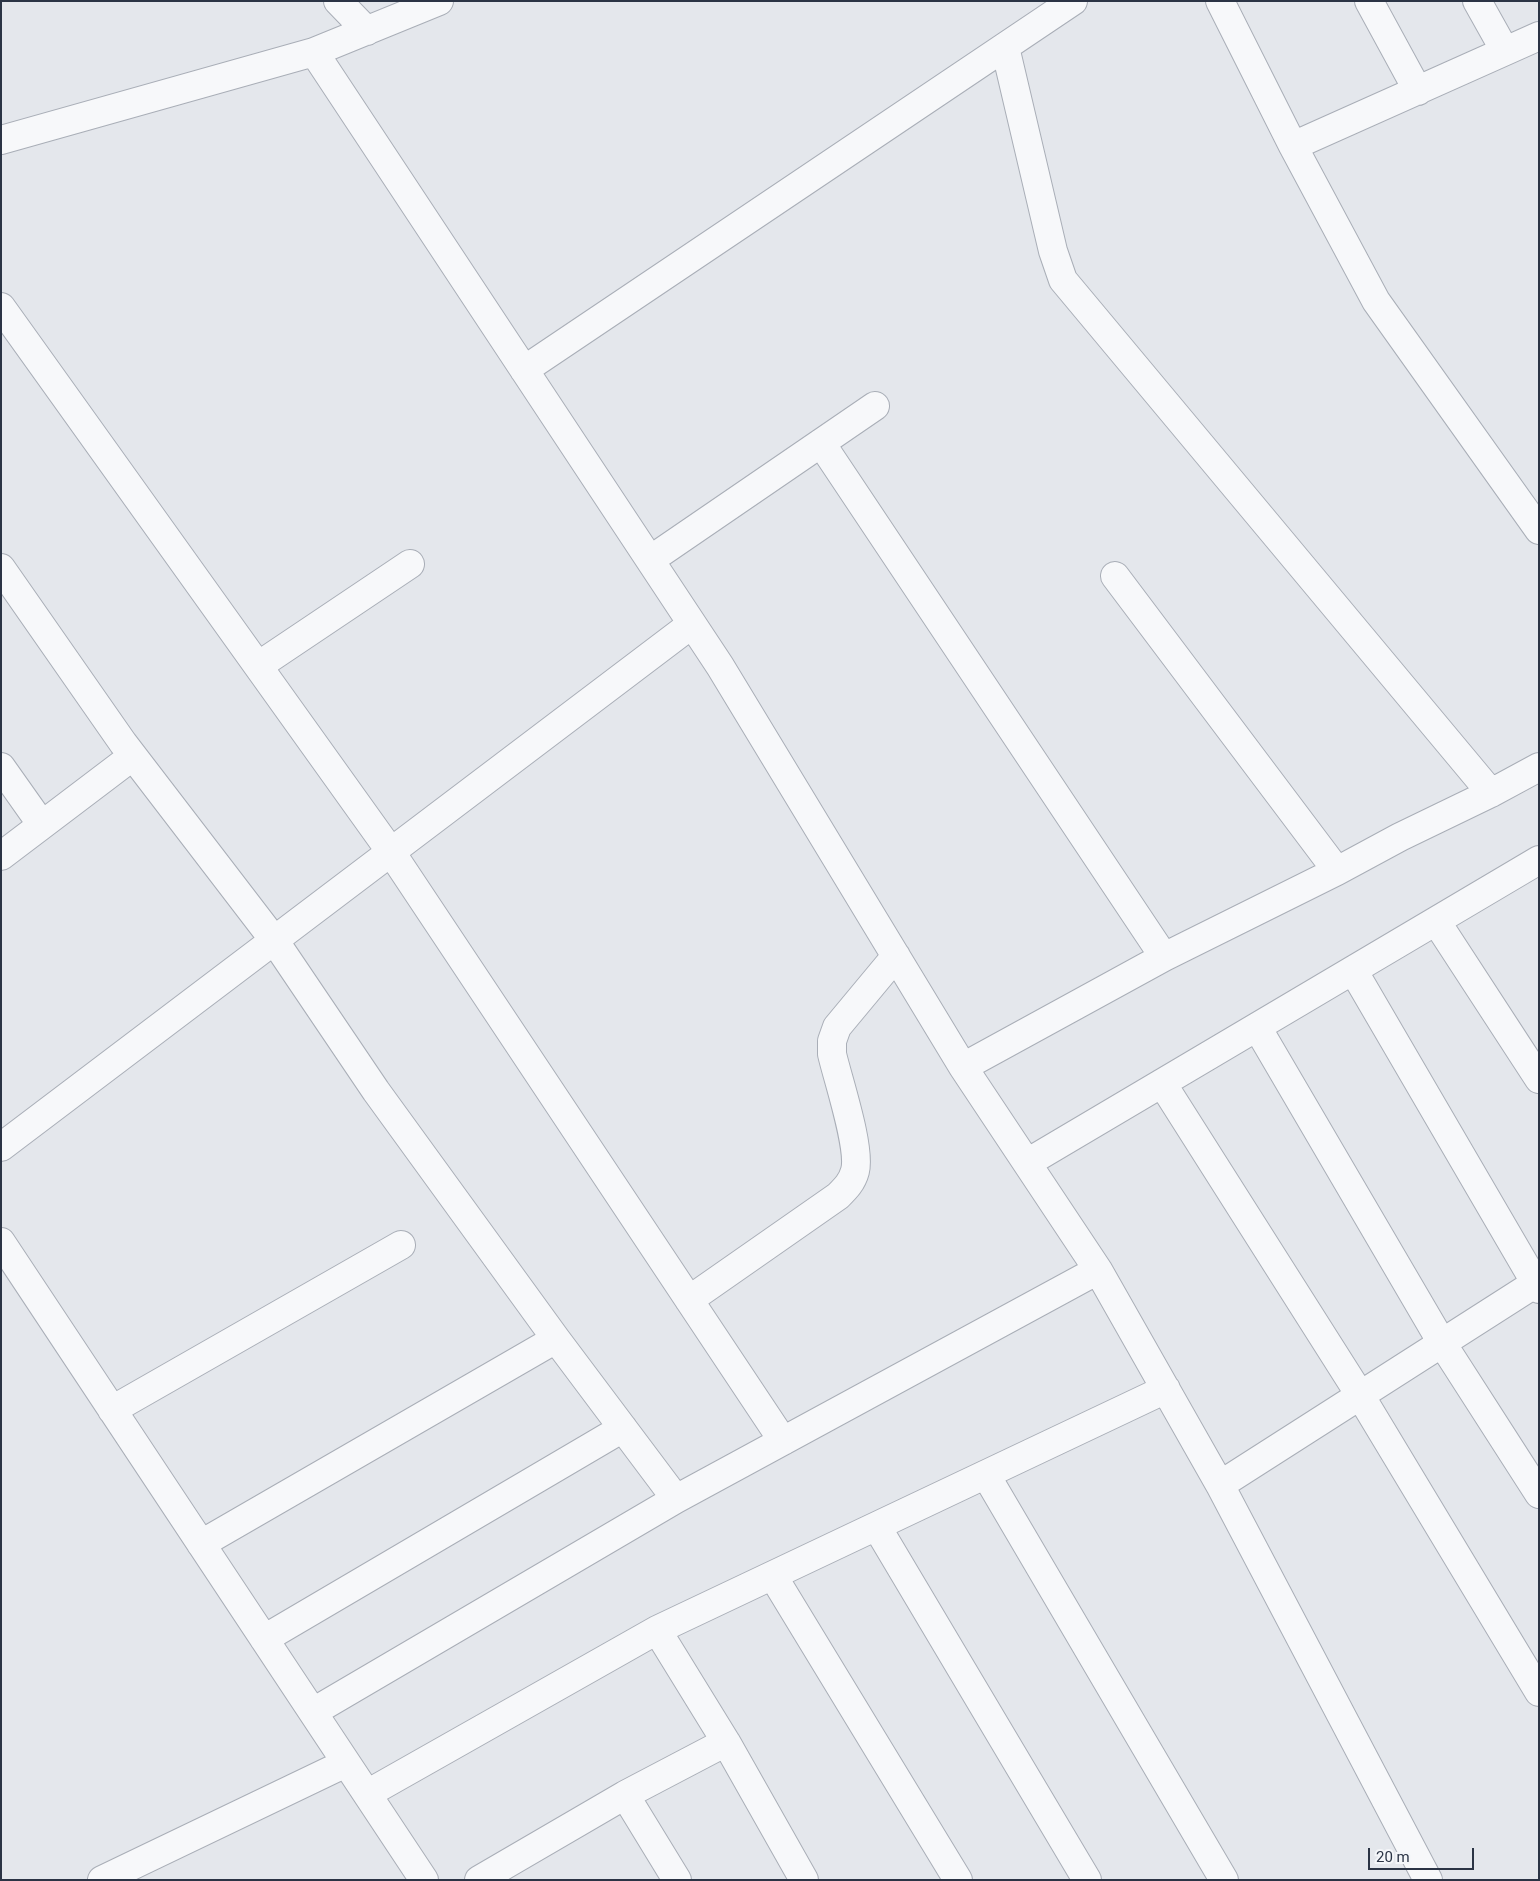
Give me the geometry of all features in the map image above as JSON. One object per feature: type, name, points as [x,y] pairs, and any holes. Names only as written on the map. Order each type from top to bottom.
[{"type":"street","points":[[338,1],[367,31]]},
{"type":"street","points":[[1,140],[314,52],[439,1]]},
{"type":"street","points":[[524,370],[1073,1]]},
{"type":"street","points":[[1220,1],[1293,146],[1376,301],[1539,530]]},
{"type":"street","points":[[1369,1],[1418,91]]},
{"type":"street","points":[[1477,1],[1504,51]]},
{"type":"street","points":[[1293,146],[1539,36]]},
{"type":"street","points":[[1006,46],[1046,224],[1063,280],[1491,793]]},
{"type":"street","points":[[314,52],[720,666],[963,1067],[1098,1270],[1220,1485],[1428,1880]]},
{"type":"street","points":[[1,307],[391,852],[783,1441]]},
{"type":"street","points":[[650,560],[875,406]]},
{"type":"street","points":[[821,443],[1164,957]]},
{"type":"street","points":[[258,666],[410,564]]},
{"type":"street","points":[[1,568],[133,756],[274,940],[376,1091],[556,1339],[676,1499]]},
{"type":"street","points":[[1115,576],[1337,871]]},
{"type":"street","points":[[1,1147],[692,624]]},
{"type":"street","points":[[1,856],[133,756]]},
{"type":"street","points":[[1,767],[42,824]]},
{"type":"street","points":[[963,1067],[1164,957],[1539,767]]},
{"type":"street","points":[[1027,1163],[1436,921],[1537,866]]},
{"type":"street","points":[[1436,921],[1539,1080]]},
{"type":"street","points":[[689,1300],[838,1196],[850,1183],[856,1169],[856,1148],[832,1054],[832,1041],[837,1027],[896,956]]},
{"type":"street","points":[[1220,1485],[1442,1342],[1538,1285],[1353,970]]},
{"type":"street","points":[[1257,1027],[1442,1342],[1539,1494]]},
{"type":"street","points":[[1162,1083],[1360,1395],[1539,1692]]},
{"type":"street","points":[[1,1242],[424,1880]]},
{"type":"street","points":[[112,1410],[401,1245]]},
{"type":"street","points":[[313,1712],[676,1499],[1098,1270]]},
{"type":"street","points":[[201,1544],[556,1339]]},
{"type":"street","points":[[367,1794],[657,1630],[1166,1389]]},
{"type":"street","points":[[264,1639],[623,1428]]},
{"type":"street","points":[[986,1475],[1224,1880]]},
{"type":"street","points":[[877,1527],[1087,1880]]},
{"type":"street","points":[[773,1576],[958,1880]]},
{"type":"street","points":[[657,1630],[726,1742],[804,1880]]},
{"type":"street","points":[[479,1880],[625,1796],[726,1742]]},
{"type":"street","points":[[102,1880],[346,1763]]},
{"type":"street","points":[[625,1796],[677,1880]]}]
